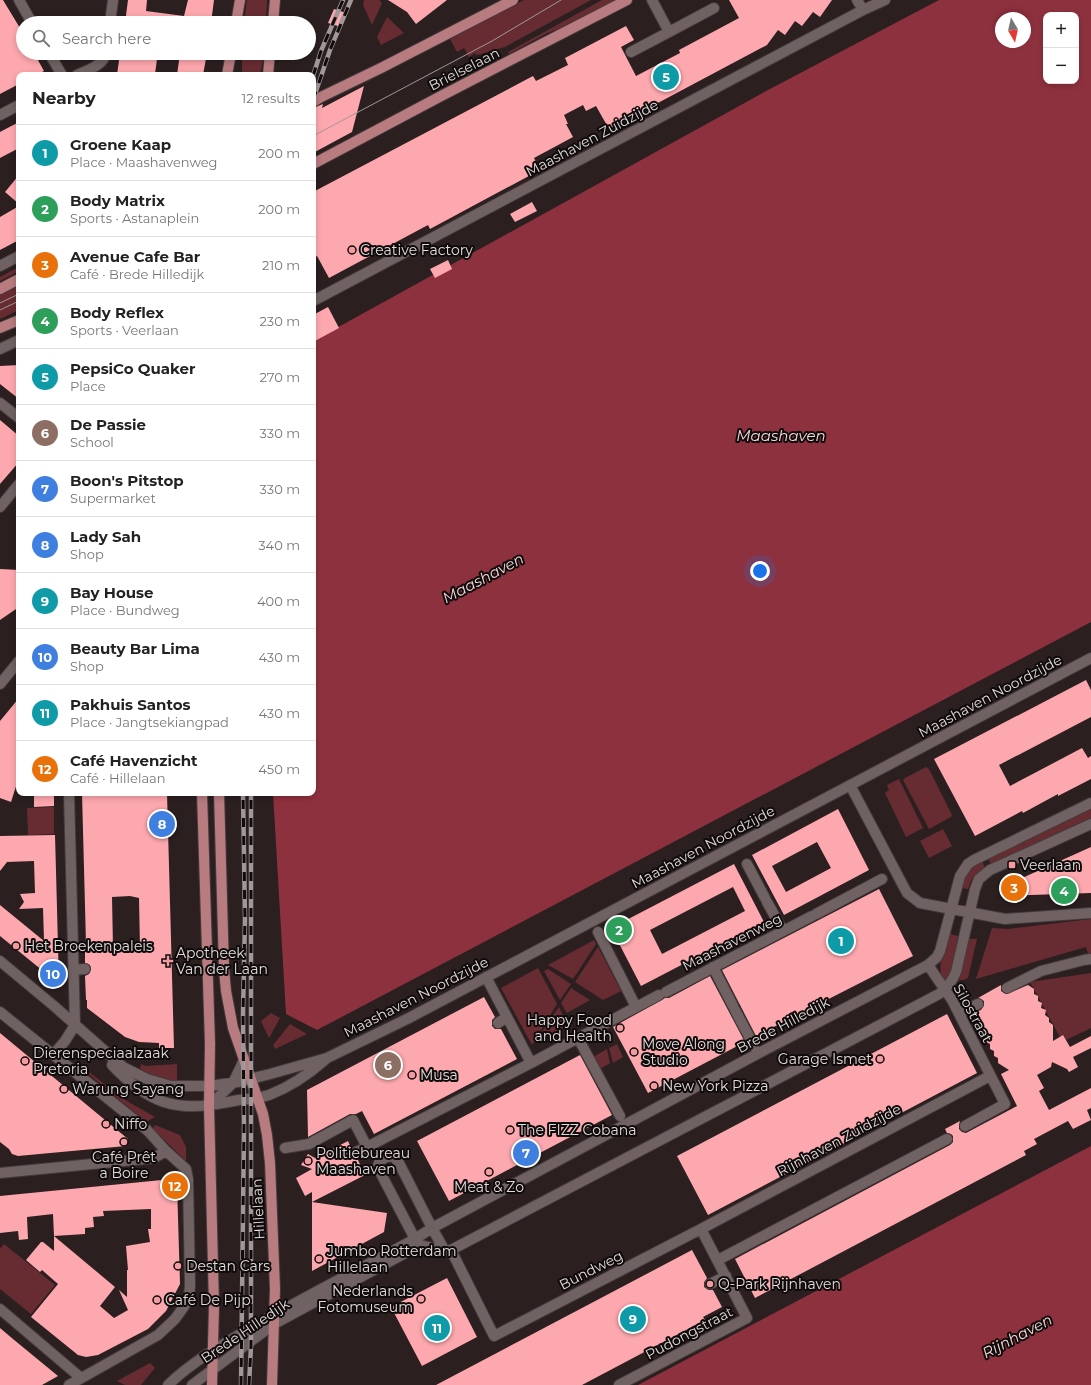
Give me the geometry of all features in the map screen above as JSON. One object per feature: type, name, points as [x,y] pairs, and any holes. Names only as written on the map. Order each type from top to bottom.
[{"type":"main road","points":[[237,16],[240,0]]},
{"type":"main road","points":[[274,16],[275,0]]},
{"type":"main road","points":[[316,99],[381,68],[513,0]]},
{"type":"main road","name":"Brielselaan","points":[[316,162],[627,0]]},
{"type":"main road","points":[[228,72],[230,60]]},
{"type":"main road","points":[[268,72],[269,60]]},
{"type":"main road","points":[[0,289],[16,281]]},
{"type":"main road","points":[[0,328],[16,321]]},
{"type":"main road","points":[[202,796],[212,1086],[209,1106],[214,1306],[212,1385]]},
{"type":"main road","name":"Hillelaan","points":[[219,796],[224,969],[233,1028],[258,1098],[267,1135],[270,1163],[275,1258],[275,1319],[272,1385]]},
{"type":"street","points":[[19,0],[28,16]]},
{"type":"street","points":[[111,16],[113,0]]},
{"type":"street","points":[[652,0],[669,32]]},
{"type":"street","points":[[857,0],[863,10]]},
{"type":"street","name":"Maashaven Zuidzijde","points":[[316,299],[863,10],[885,0]]},
{"type":"street","points":[[631,52],[714,8]]},
{"type":"street","points":[[54,60],[60,72]]},
{"type":"street","points":[[83,72],[103,60]]},
{"type":"street","points":[[0,115],[16,107]]},
{"type":"street","points":[[0,266],[16,258]]},
{"type":"street","points":[[0,348],[16,341]]},
{"type":"street","points":[[0,403],[16,416]]},
{"type":"street","points":[[0,507],[16,488]]},
{"type":"street","name":"Maashaven Noordzijde","points":[[0,961],[75,1024],[123,1067],[147,1079],[171,1086],[212,1086],[251,1079],[327,1058],[409,1018],[1091,658]]},
{"type":"street","points":[[0,684],[16,665]]},
{"type":"street","points":[[850,785],[907,893],[920,903],[1005,919],[1091,913]]},
{"type":"street","points":[[53,1055],[75,1024],[69,796]]},
{"type":"street","name":"Brede Hilledijk","points":[[192,1385],[275,1319],[415,1240],[432,1228],[928,965],[937,957],[940,951],[960,876],[968,864],[1091,803]]},
{"type":"street","points":[[415,1240],[379,1170],[378,1166],[381,1160],[389,1156],[394,1157],[400,1163],[432,1228],[448,1250],[945,990],[952,982],[956,972],[969,913],[979,879],[984,874],[1012,860],[1091,824]]},
{"type":"street","points":[[745,860],[783,931]]},
{"type":"street","name":"Maashavenweg","points":[[356,1152],[531,1063],[882,879]]},
{"type":"street","points":[[598,932],[636,1007]]},
{"type":"street","points":[[1007,988],[1041,971],[1091,959]]},
{"type":"street","name":"Silostraat","points":[[928,965],[958,1013],[1005,1104],[965,1126]]},
{"type":"street","points":[[713,967],[754,1046]]},
{"type":"street","points":[[73,970],[85,970]]},
{"type":"street","points":[[486,977],[531,1063]]},
{"type":"street","points":[[958,1013],[978,1004]]},
{"type":"street","points":[[0,1012],[147,1130],[166,1151],[186,1169],[188,1179],[189,1297],[176,1319],[153,1338],[69,1385]]},
{"type":"street","points":[[498,1023],[507,1017]]},
{"type":"street","points":[[578,1038],[620,1116]]},
{"type":"street","name":"Maashaven Noordzijde","points":[[100,1046],[107,1059],[116,1069],[128,1080],[154,1098],[172,1104],[193,1106],[209,1106],[268,1095],[284,1088],[313,1071],[327,1058]]},
{"type":"street","points":[[209,1106],[223,1094],[233,1082],[244,1060]]},
{"type":"street","name":"Rijnhaven Zuidzijde","points":[[701,1229],[990,1076]]},
{"type":"street","points":[[212,1086],[223,1094],[234,1099],[241,1100]]},
{"type":"street","points":[[285,1148],[309,1144],[353,1120],[367,1147]]},
{"type":"street","points":[[718,1260],[947,1139]]},
{"type":"street","points":[[0,1173],[154,1158],[166,1151]]},
{"type":"street","name":"Bundweg","points":[[448,1250],[494,1336],[701,1229]]},
{"type":"street","name":"Pudongstraat","points":[[619,1385],[747,1318],[701,1229]]},
{"type":"street","name":"Brede Hilledijk","points":[[168,1385],[183,1371],[213,1350],[420,1246],[448,1250]]},
{"type":"street","points":[[710,1284],[726,1276]]},
{"type":"street","points":[[0,1309],[81,1378]]},
{"type":"shaded area","points":[[247,0],[267,0],[266,16],[245,16]]},
{"type":"shaded area","points":[[364,0],[379,0],[382,3],[372,25],[363,5]]},
{"type":"shaded area","points":[[524,0],[591,0],[505,47],[477,55],[475,53],[469,57],[464,48],[457,52],[450,39]]},
{"type":"shaded area","points":[[602,0],[621,0],[582,21],[547,33],[509,54],[508,52]]},
{"type":"shaded area","points":[[387,17],[404,33],[381,45],[377,37]]},
{"type":"shaded area","points":[[242,60],[263,60],[261,72],[242,72]]},
{"type":"shaded area","points":[[16,269],[16,273],[0,281],[0,277]]},
{"type":"shaded area","points":[[16,286],[16,311],[0,319],[0,294]]},
{"type":"shaded area","points":[[926,767],[929,769],[952,815],[929,829],[903,780]]},
{"type":"shaded area","points":[[899,779],[923,828],[906,837],[885,793],[889,790],[887,785]]},
{"type":"shaded area","points":[[54,807],[54,834],[28,835],[27,808]]},
{"type":"shaded area","points":[[1091,808],[1091,820],[991,865],[988,858]]},
{"type":"shaded area","points":[[943,829],[952,846],[929,858],[920,841]]},
{"type":"shaded area","points":[[982,861],[985,868],[974,876],[968,889],[960,888],[968,872]]},
{"type":"shaded area","points":[[1091,919],[1091,953],[1088,953],[1086,947],[976,979],[992,928],[1008,929]]},
{"type":"shaded area","points":[[950,934],[958,936],[954,960],[949,977],[945,980],[943,979],[940,967]]},
{"type":"shaded area","points":[[969,939],[977,939],[968,978],[959,980]]},
{"type":"shaded area","points":[[594,940],[596,944],[573,979],[548,965]]},
{"type":"shaded area","points":[[598,947],[621,991],[603,1000],[575,982]]},
{"type":"shaded area","points":[[538,968],[557,1004],[532,1045],[501,988]]},
{"type":"shaded area","points":[[548,969],[571,984],[560,1000],[544,971]]},
{"type":"shaded area","points":[[1091,973],[1091,1028],[1066,1040],[1063,1035],[1060,1037],[1030,982]]},
{"type":"shaded area","points":[[571,988],[590,1000],[567,1013],[561,1003]]},
{"type":"shaded area","points":[[559,1007],[568,1026],[534,1043]]},
{"type":"shaded area","points":[[271,1013],[280,1018],[269,1038],[261,1021]]},
{"type":"shaded area","points":[[290,1024],[307,1034],[275,1049],[273,1045]]},
{"type":"shaded area","points":[[617,1044],[623,1057],[613,1063],[609,1048]]},
{"type":"shaded area","points":[[607,1049],[610,1063],[600,1069],[593,1057]]},
{"type":"shaded area","points":[[141,1064],[146,1066],[177,1064],[177,1081],[162,1079],[140,1069]]},
{"type":"shaded area","points":[[80,1065],[125,1100],[155,1117],[146,1122],[79,1066]]},
{"type":"shaded area","points":[[155,1125],[180,1135],[186,1147],[186,1161],[153,1129]]},
{"type":"shaded area","points":[[4,1244],[55,1285],[31,1314],[0,1289],[0,1249]]},
{"type":"shaded area","points":[[150,1363],[155,1368],[141,1385],[125,1385],[117,1381]]},
{"type":"water","name":"Maashaven","points":[[939,0],[1091,0],[1091,622],[317,1030],[286,1014],[273,796],[316,796],[316,339],[768,90]]},
{"type":"water","name":"Rijnhaven","points":[[1091,1146],[1091,1385],[638,1385]]},
{"type":"building","points":[[0,0],[3,0],[16,21],[16,60],[38,60],[44,71],[16,72],[16,86],[0,94]]},
{"type":"building","points":[[128,0],[147,0],[146,11],[184,16],[126,16]]},
{"type":"building","points":[[188,0],[214,0],[212,16],[184,16]]},
{"type":"building","points":[[388,0],[447,0],[416,24],[407,12]]},
{"type":"building","points":[[729,0],[832,0],[820,17],[813,12],[802,26],[795,21],[785,35],[778,30],[767,45],[609,129],[596,106],[586,111],[583,105],[564,115],[568,124],[566,124],[573,137],[534,158],[540,170],[430,229],[428,225],[329,278],[316,256],[316,190],[533,76],[536,81],[568,65],[565,58],[626,26],[634,40],[621,47],[636,76],[680,53],[679,50],[739,18]]},
{"type":"building","points":[[334,9],[346,13],[341,27],[328,23]]},
{"type":"building","points":[[119,60],[157,60],[155,72],[117,72]]},
{"type":"building","points":[[179,60],[206,60],[204,72],[177,72]]},
{"type":"building","points":[[364,86],[352,132],[316,151],[316,107],[323,104],[322,108]]},
{"type":"building","points":[[16,124],[16,150],[0,158],[0,132]]},
{"type":"building","points":[[16,179],[16,201],[5,192]]},
{"type":"building","points":[[532,202],[537,211],[515,222],[510,214]]},
{"type":"building","points":[[16,208],[16,242],[0,250],[0,217]]},
{"type":"building","points":[[448,260],[452,269],[435,278],[430,269]]},
{"type":"building","points":[[328,307],[339,328],[316,340],[316,313]]},
{"type":"building","points":[[16,365],[16,397],[0,384],[0,366]]},
{"type":"building","points":[[0,420],[16,433],[16,465],[0,484]]},
{"type":"building","points":[[0,569],[16,570],[16,609],[0,620]]},
{"type":"building","points":[[1086,680],[1091,690],[1091,717],[999,765],[1010,786],[1082,748],[1088,758],[1091,756],[1091,779],[1058,796],[1058,794],[1023,813],[1022,811],[975,836],[934,759]]},
{"type":"building","points":[[16,702],[16,786],[11,802],[0,798],[0,721]]},
{"type":"building","points":[[34,796],[54,796],[54,806],[34,807]]},
{"type":"building","points":[[82,796],[167,796],[174,1048],[159,1048],[159,1043],[139,1042],[125,1037],[87,1008],[85,976],[89,974],[91,969],[90,965],[85,963]],"holes":[[[130,896],[139,898],[140,948],[113,948],[112,897]]]},
{"type":"building","points":[[838,809],[869,870],[784,915],[752,855]],"holes":[[[817,842],[831,868],[786,892],[772,866]]]},
{"type":"building","points":[[55,835],[59,984],[0,936],[0,905],[44,941],[43,908],[19,909],[24,902],[20,894],[35,893],[34,861],[7,862],[0,871],[0,836]]},
{"type":"building","points":[[1091,847],[1091,893],[1004,896],[1002,887]]},
{"type":"building","points":[[734,864],[764,922],[641,986],[611,928]],"holes":[[[733,887],[745,911],[662,954],[650,930]]]},
{"type":"building","points":[[879,889],[913,956],[756,1036],[722,970]]},
{"type":"building","points":[[710,976],[745,1042],[648,1093],[613,1027],[665,998],[669,998]]},
{"type":"building","points":[[1001,985],[1001,991],[1006,994],[1028,985],[1034,989],[1034,994],[1038,996],[1038,1001],[1042,1003],[1041,1008],[1046,1010],[1045,1015],[1049,1018],[1049,1022],[1053,1025],[1053,1041],[1063,1035],[1070,1047],[1091,1036],[1091,1048],[1073,1057],[1078,1067],[1069,1072],[1067,1069],[1052,1062],[1051,1067],[1037,1075],[1044,1088],[1039,1091],[1049,1110],[1091,1088],[1091,1108],[1087,1110],[1091,1120],[1073,1129],[1068,1121],[1034,1139],[1037,1144],[1024,1151],[1026,1155],[755,1298],[735,1259],[950,1145],[953,1142],[953,1136],[947,1133],[945,1129],[960,1121],[959,1129],[966,1133],[1017,1106],[1001,1074],[1009,1070],[998,1063],[998,1058],[994,1056],[994,1051],[990,1049],[990,1044],[986,1042],[987,1037],[983,1034],[983,1030],[979,1027],[979,1022],[975,1020],[975,1012],[981,1010],[984,1005],[984,1001],[978,998]]},
{"type":"building","name":"Musa","points":[[484,997],[495,1017],[492,1020],[492,1026],[495,1029],[501,1029],[517,1059],[374,1134],[362,1111],[356,1114],[350,1114],[308,1137],[307,1090]]},
{"type":"building","points":[[947,1014],[977,1073],[708,1215],[677,1156]]},
{"type":"building","points":[[0,1033],[128,1139],[126,1146],[18,1156],[12,1154],[9,1149],[0,1142]]},
{"type":"building","name":"The FIZZ Cobana","points":[[580,1055],[612,1115],[449,1201],[417,1141]]},
{"type":"building","points":[[348,1141],[351,1148],[350,1155],[357,1158],[365,1175],[312,1202],[312,1192],[305,1196],[296,1178],[312,1169],[301,1165],[308,1154],[315,1158]]},
{"type":"building","points":[[172,1179],[177,1184],[180,1284],[166,1311],[148,1329],[98,1355],[86,1357],[78,1355],[31,1317],[58,1284],[42,1270],[40,1272],[26,1260],[41,1242],[54,1251],[53,1214],[27,1217],[28,1239],[19,1240],[18,1231],[0,1233],[0,1196]],"holes":[[[151,1209],[151,1229],[148,1229],[150,1242],[126,1246],[128,1270],[127,1297],[119,1290],[128,1310],[114,1318],[100,1306],[115,1287],[54,1236],[85,1234],[85,1228],[94,1227],[93,1217],[104,1216],[103,1211]]]},
{"type":"building","points":[[312,1202],[387,1213],[384,1232],[312,1271]]},
{"type":"building","points":[[692,1250],[707,1278],[704,1283],[704,1287],[709,1290],[713,1290],[722,1307],[703,1317],[705,1320],[582,1385],[436,1385]]},
{"type":"building","points":[[447,1278],[477,1337],[422,1366],[391,1307]]},
{"type":"building","points":[[0,1328],[58,1376],[42,1385],[0,1385]]},
{"type":"tram line","points":[[316,134],[492,41],[561,0]]},
{"type":"tram line","points":[[0,303],[16,295]]},
{"type":"tram line","points":[[0,310],[16,302]]},
{"type":"railway","points":[[314,72],[321,51],[343,0]]},
{"type":"railway","points":[[316,91],[330,50],[351,0]]},
{"type":"railway","points":[[241,1385],[245,919],[243,796]]},
{"type":"railway","points":[[249,1385],[251,1346],[251,796]]},
{"type":"place","name":"PepsiCo Quaker","points":[[666,77]]},
{"type":"place","name":"Creative Factory","points":[[352,250]]},
{"type":"place","name":"Lady Sah","points":[[162,824]]},
{"type":"place","name":"Veerlaan","points":[[1012,865]]},
{"type":"place","name":"Avenue Cafe Bar","points":[[1014,888]]},
{"type":"place","name":"Body Reflex","points":[[1064,891]]},
{"type":"place","name":"Body Matrix","points":[[619,930]]},
{"type":"place","name":"Groene Kaap","points":[[841,941]]},
{"type":"place","name":"Het Broekenpaleis","points":[[16,946]]},
{"type":"place","name":"Apotheek Van der Laan","points":[[168,961]]},
{"type":"place","name":"Beauty Bar Lima","points":[[53,974]]},
{"type":"place","name":"Happy Food and Health","points":[[620,1028]]},
{"type":"place","name":"Move Along Studio","points":[[634,1052]]},
{"type":"place","name":"Garage Ismet","points":[[880,1059]]},
{"type":"place","name":"Dierenspeciaalzaak Pretoria","points":[[25,1061]]},
{"type":"place","name":"De Passie","points":[[388,1065]]},
{"type":"place","name":"Musa","points":[[412,1075]]},
{"type":"place","name":"New York Pizza","points":[[654,1086]]},
{"type":"place","name":"Warung Sayang","points":[[64,1089]]},
{"type":"place","name":"Niffo","points":[[106,1124]]},
{"type":"place","name":"The FIZZ Cobana","points":[[510,1130]]},
{"type":"place","name":"Café Prêt a Boire","points":[[124,1142]]},
{"type":"place","name":"Boon's Pitstop","points":[[526,1153]]},
{"type":"place","name":"Politiebureau Maashaven","points":[[308,1161]]},
{"type":"place","name":"Meat & Zo","points":[[489,1172]]},
{"type":"place","name":"Café Havenzicht","points":[[175,1186]]},
{"type":"place","name":"Jumbo Rotterdam Hillelaan","points":[[319,1259]]},
{"type":"place","name":"Destan Cars","points":[[178,1266]]},
{"type":"place","name":"Q-Park Rijnhaven","points":[[710,1284]]},
{"type":"place","name":"Nederlands Fotomuseum","points":[[421,1299]]},
{"type":"place","name":"Café De Pijp","points":[[157,1300]]},
{"type":"place","name":"Bay House","points":[[633,1319]]},
{"type":"place","name":"Pakhuis Santos","points":[[437,1328]]}]
